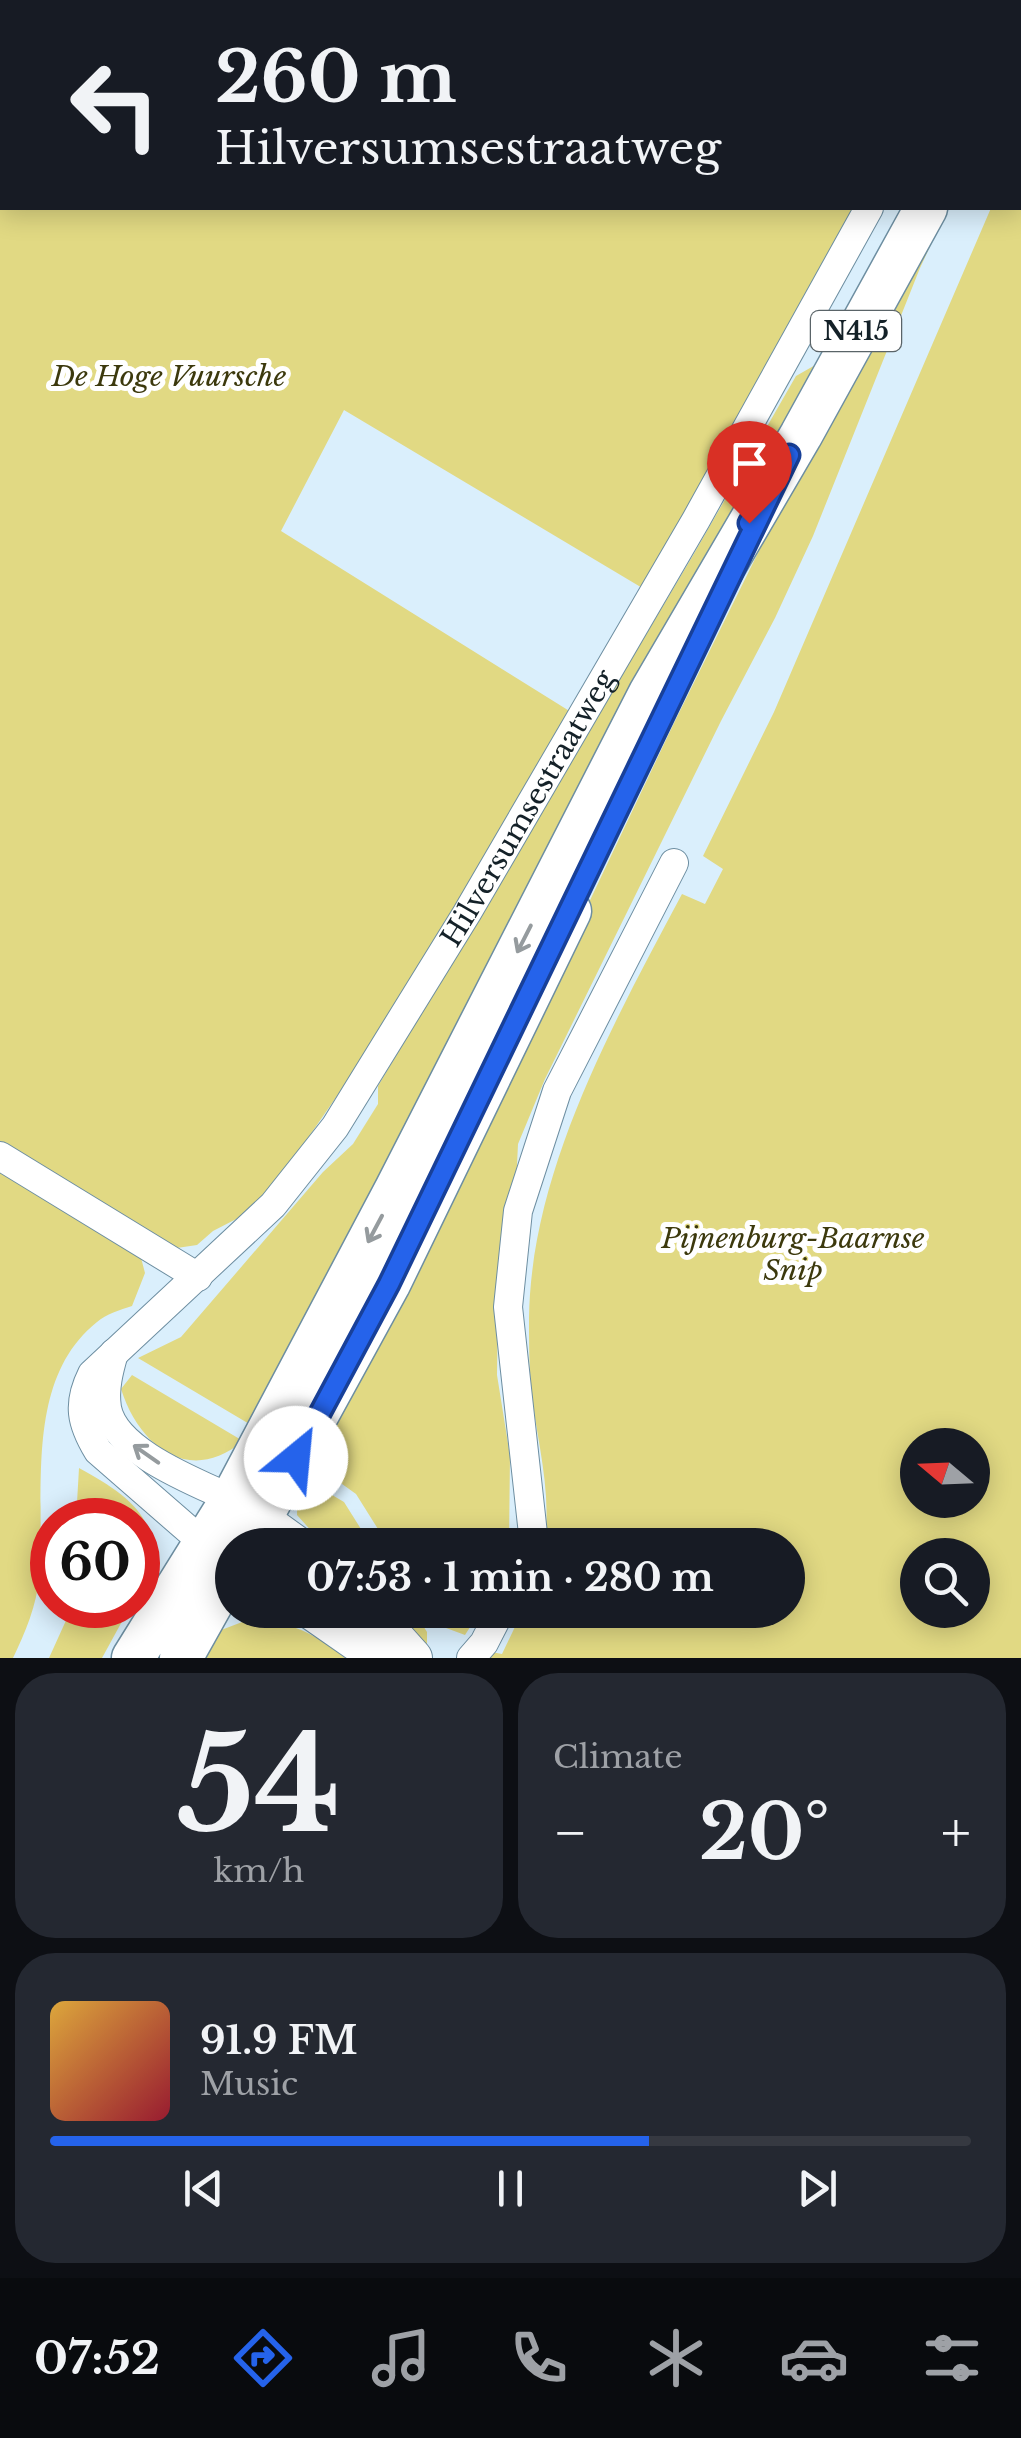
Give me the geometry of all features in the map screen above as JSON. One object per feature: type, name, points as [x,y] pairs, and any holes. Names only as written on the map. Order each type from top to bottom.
[{"type":"main road","name":"N415","points":[[242,1528],[389,1284],[789,455],[925,210]]},
{"type":"main road","name":"N415","points":[[132,1658],[152,1624],[215,1560]]},
{"type":"main road","name":"N415","points":[[182,1658],[215,1585]]},
{"type":"street","name":"Hilversumsestraatweg","points":[[217,1528],[98,1451],[80,1413],[82,1392],[92,1374],[273,1205],[335,1127],[467,914],[686,537],[868,210]]},
{"type":"street","points":[[532,1528],[508,1308],[518,1210],[556,1091],[674,862]]},
{"type":"street","points":[[0,1156],[198,1277]]},
{"type":"street","points":[[114,1353],[108,1377],[107,1410],[118,1432],[222,1528]]},
{"type":"street","points":[[337,1628],[380,1658]]},
{"type":"street","points":[[386,1628],[413,1658]]},
{"type":"street","points":[[471,1658],[492,1628]]},
{"type":"green space","name":"De Hoge Vuursche","points":[[0,210],[858,210],[644,589],[344,410],[281,531],[571,712],[386,1025],[292,1161],[246,1214],[213,1231],[197,1245],[170,1249],[0,1141]]},
{"type":"green space","points":[[936,210],[947,210],[813,536],[545,1079],[518,1144],[516,1186],[498,1298],[497,1375],[510,1456],[509,1528],[377,1528],[356,1494],[307,1453],[548,989],[842,383]]},
{"type":"green space","name":"Pijnenburg-Baarnse Snip","points":[[990,210],[1021,210],[1021,1658],[485,1658],[491,1652],[502,1654],[514,1628],[805,1628],[805,1528],[546,1528],[545,1485],[529,1361],[533,1263],[544,1207],[560,1153],[604,1045],[682,894],[705,904],[723,869],[703,856],[774,712]]},
{"type":"green space","points":[[817,364],[251,1425],[138,1358],[181,1337],[323,1172],[353,1144],[378,1104],[378,1086],[796,376]]},
{"type":"green space","points":[[0,1171],[140,1254],[145,1273],[132,1306],[97,1322],[74,1346],[58,1375],[43,1440],[41,1498],[30,1498],[30,1619],[13,1658],[0,1658]]},
{"type":"green space","points":[[132,1375],[243,1441],[204,1460],[168,1453],[140,1428],[129,1409],[121,1389]]},
{"type":"green space","points":[[79,1468],[125,1498],[77,1498]]},
{"type":"green space","points":[[298,1475],[344,1502],[360,1528],[309,1528],[297,1515]]},
{"type":"green space","points":[[63,1628],[118,1628],[102,1658],[49,1658]]},
{"type":"green space","points":[[226,1628],[294,1628],[324,1642],[345,1658],[201,1658],[216,1632]]},
{"type":"green space","points":[[407,1628],[424,1628],[427,1647]]},
{"type":"green space","points":[[446,1628],[469,1628],[465,1635]]},
{"type":"route","points":[[296,1458],[389,1284],[789,455],[749,523]]}]
